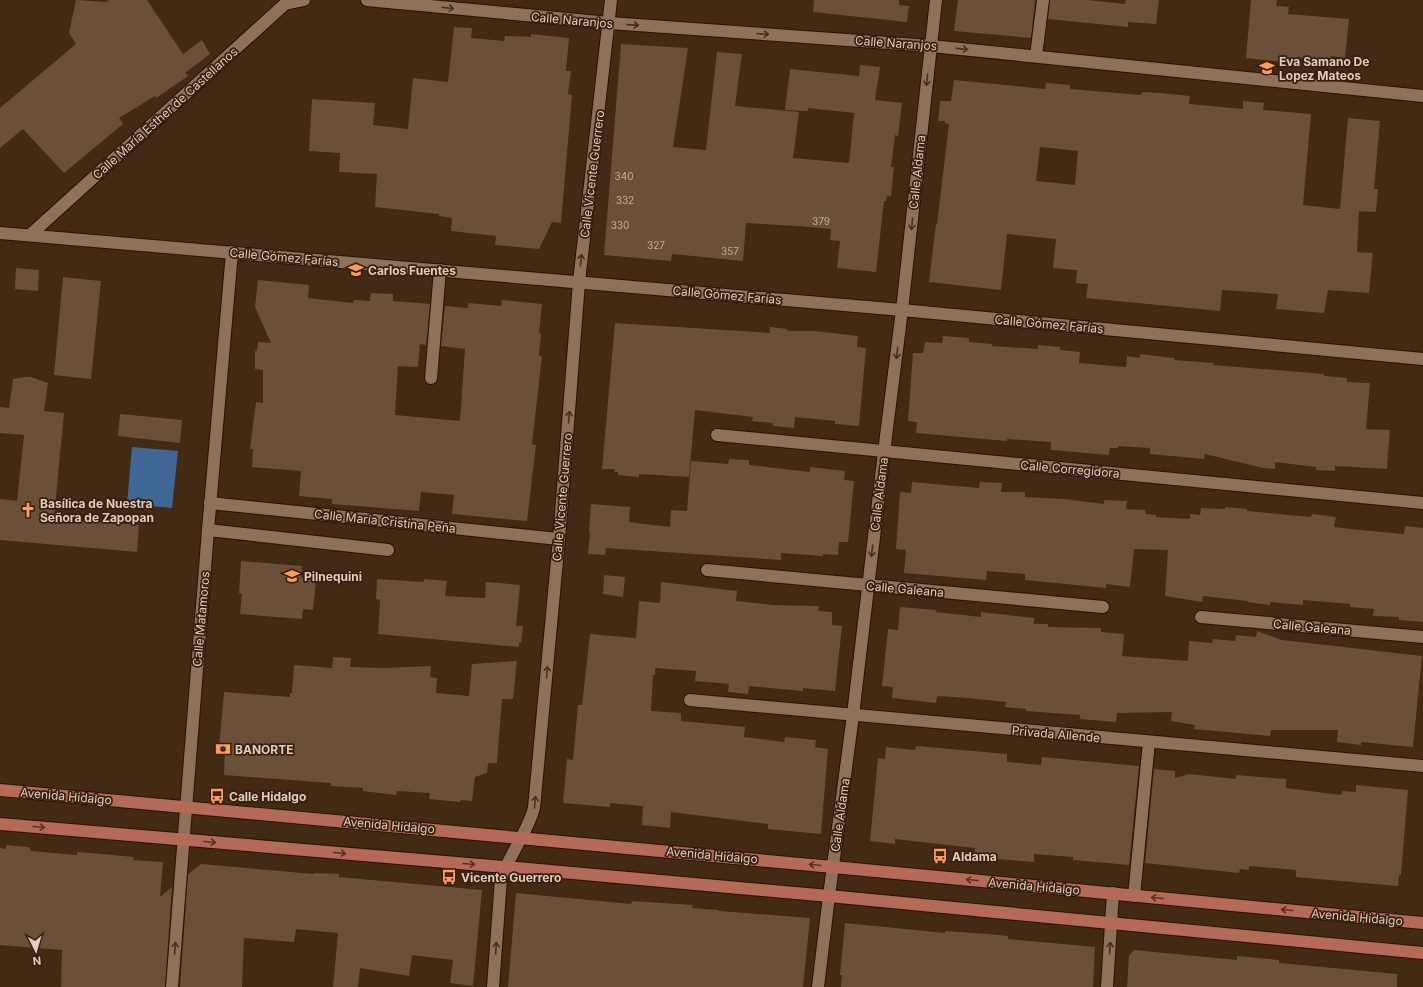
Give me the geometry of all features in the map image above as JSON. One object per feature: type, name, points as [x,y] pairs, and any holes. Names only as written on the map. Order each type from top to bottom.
[{"type":"main road","name":"Avenida Hidalgo","points":[[0,790],[186,806],[1423,923]]},
{"type":"main road","points":[[0,824],[829,896],[1423,953]]},
{"type":"street","name":"Calle María Esther de Castellanos","points":[[30,235],[286,4],[304,0]]},
{"type":"street","name":"Calle Naranjos","points":[[368,0],[609,24],[931,46],[1423,96]]},
{"type":"street","name":"Calle Vicente Guerrero","points":[[493,987],[501,878],[505,867],[531,819],[534,808],[559,539],[579,282],[611,0]]},
{"type":"street","name":"Calle Aldama","points":[[818,987],[853,715],[902,310],[936,0]]},
{"type":"street","points":[[1036,56],[1042,0]]},
{"type":"street","name":"Calle Gómez Farías","points":[[0,232],[902,310],[1423,359]]},
{"type":"street","name":"Calle Matamoros","points":[[172,987],[182,840],[232,252]]},
{"type":"street","points":[[432,378],[440,270]]},
{"type":"street","name":"Calle Corregidora","points":[[717,435],[1423,503]]},
{"type":"street","name":"Calle María Cristina Peña","points":[[210,503],[559,539]]},
{"type":"street","points":[[208,530],[388,550]]},
{"type":"street","name":"Calle Galeana","points":[[707,570],[1103,607]]},
{"type":"street","name":"Calle Galeana","points":[[1201,617],[1423,638]]},
{"type":"street","name":"Privada Allende","points":[[690,700],[1423,766]]},
{"type":"street","points":[[1134,896],[1149,742]]},
{"type":"street","points":[[1107,987],[1113,894]]},
{"type":"water","points":[[132,447],[178,451],[172,508],[127,504]]},
{"type":"building","points":[[76,0],[106,2],[109,0],[147,0],[183,54],[202,40],[210,54],[185,73],[188,76],[156,98],[155,96],[119,118],[123,124],[64,173],[23,129],[0,148],[0,108],[76,44],[69,33]]},
{"type":"building","points":[[814,0],[899,0],[899,5],[909,6],[907,22],[813,12]]},
{"type":"building","points":[[958,0],[1035,0],[1031,38],[954,31]]},
{"type":"building","points":[[1050,0],[1087,0],[1125,4],[1126,0],[1159,0],[1156,24],[1128,22],[1128,27],[1048,19]]},
{"type":"building","points":[[1251,0],[1277,0],[1276,6],[1289,7],[1288,14],[1349,19],[1345,58],[1331,56],[1331,61],[1295,57],[1295,63],[1246,58]]},
{"type":"building","points":[[454,27],[472,28],[471,38],[504,41],[505,36],[531,37],[531,34],[569,38],[566,71],[571,71],[568,94],[572,95],[561,223],[552,222],[539,249],[495,245],[496,236],[451,231],[452,218],[439,216],[439,214],[375,207],[377,174],[339,172],[340,153],[309,151],[312,99],[375,103],[373,125],[408,129],[413,78],[448,82]]},
{"type":"building","points":[[621,44],[688,48],[673,147],[706,150],[717,52],[742,54],[735,106],[799,112],[793,158],[849,163],[854,113],[808,108],[808,111],[785,110],[790,69],[859,76],[860,65],[880,67],[875,100],[902,103],[898,136],[895,135],[891,167],[894,167],[891,196],[887,196],[886,201],[884,201],[876,272],[837,268],[840,241],[830,240],[831,229],[798,226],[746,223],[743,261],[672,254],[671,261],[604,255]]},
{"type":"building","points":[[954,80],[1045,89],[1046,83],[1070,85],[1070,89],[1141,95],[1142,92],[1190,96],[1189,104],[1243,109],[1243,101],[1264,103],[1263,110],[1311,114],[1303,205],[1340,209],[1348,118],[1380,121],[1374,189],[1378,189],[1376,212],[1359,211],[1357,252],[1373,253],[1369,293],[1328,290],[1324,313],[1276,309],[1278,294],[1222,290],[1220,311],[1086,298],[1088,284],[1076,283],[1077,270],[1053,268],[1056,239],[1007,234],[1001,290],[929,282],[949,124],[945,123],[945,121],[938,121],[940,101],[951,101]],"holes":[[[1040,147],[1078,151],[1075,185],[1036,181]]]},
{"type":"building","points":[[16,268],[39,270],[38,291],[15,289]]},
{"type":"building","points":[[63,277],[101,281],[91,379],[54,375]]},
{"type":"building","points":[[258,280],[309,285],[308,298],[353,303],[354,300],[370,301],[371,293],[393,294],[393,301],[430,304],[426,345],[420,344],[418,367],[398,366],[395,415],[460,421],[465,349],[441,346],[445,306],[468,308],[468,303],[501,306],[502,300],[542,304],[539,333],[541,333],[539,356],[542,356],[532,444],[536,445],[527,521],[452,514],[454,495],[421,492],[419,511],[332,504],[332,499],[299,496],[301,471],[252,467],[253,449],[250,449],[256,402],[263,403],[263,370],[255,369],[255,351],[257,351],[258,342],[271,343],[255,307]]},
{"type":"building","points":[[615,323],[770,333],[770,327],[788,329],[787,331],[815,331],[858,336],[857,347],[866,348],[859,426],[835,424],[835,421],[795,417],[794,428],[773,426],[773,423],[752,421],[753,417],[695,410],[689,477],[639,474],[639,477],[618,475],[618,472],[614,472],[615,469],[602,469]]},
{"type":"building","points":[[943,336],[969,338],[969,342],[992,344],[992,346],[1038,349],[1038,345],[1060,347],[1060,350],[1080,352],[1079,363],[1126,367],[1127,356],[1140,358],[1140,354],[1174,358],[1174,360],[1214,363],[1213,365],[1324,374],[1324,376],[1347,378],[1347,382],[1370,383],[1366,429],[1390,430],[1387,469],[1335,466],[1335,471],[1316,470],[1316,467],[1275,462],[1275,469],[1263,468],[1205,454],[1204,459],[1150,454],[1150,448],[1118,446],[1118,448],[1110,448],[1109,455],[1051,450],[1051,442],[1007,439],[1007,441],[916,433],[917,422],[908,421],[913,353],[923,353],[925,342],[942,343]]},
{"type":"building","name":"Basílica de Nuestra Señora de Zapopan","points":[[31,377],[48,383],[44,411],[64,413],[54,518],[139,525],[137,552],[0,540],[0,499],[17,501],[24,435],[0,433],[0,407],[9,408],[13,379]]},
{"type":"building","points":[[120,414],[182,420],[180,443],[118,436]]},
{"type":"building","points":[[729,459],[749,460],[749,465],[810,472],[810,467],[845,471],[844,480],[854,481],[848,542],[839,542],[838,555],[823,554],[823,556],[781,553],[781,560],[606,548],[605,555],[588,554],[591,504],[630,507],[629,522],[670,527],[671,510],[687,511],[691,461],[728,464]]},
{"type":"building","points":[[912,482],[979,488],[980,482],[1002,483],[1001,492],[1025,492],[1025,497],[1064,499],[1104,504],[1104,500],[1127,501],[1126,509],[1145,510],[1146,514],[1156,515],[1156,517],[1190,519],[1190,514],[1200,515],[1201,508],[1225,509],[1225,507],[1247,509],[1247,511],[1311,517],[1312,514],[1336,517],[1334,527],[1360,530],[1404,534],[1405,526],[1423,528],[1423,622],[1399,620],[1399,617],[1373,616],[1374,609],[1350,607],[1350,604],[1303,600],[1303,605],[1270,602],[1270,605],[1203,596],[1202,602],[1165,596],[1168,550],[1134,549],[1130,587],[1106,584],[1106,588],[1025,580],[1025,574],[987,571],[986,580],[904,573],[906,550],[896,549],[900,492],[911,493]]},
{"type":"building","points":[[241,561],[302,566],[301,578],[316,579],[313,610],[303,609],[302,619],[240,614],[242,594],[239,593]]},
{"type":"building","points":[[604,575],[625,577],[623,597],[603,594]]},
{"type":"building","points":[[377,579],[424,582],[424,579],[447,581],[445,596],[485,598],[486,582],[520,585],[516,626],[523,626],[521,643],[519,643],[519,647],[378,634],[380,600],[376,599]]},
{"type":"building","points":[[661,582],[737,591],[736,601],[773,605],[819,606],[818,611],[832,612],[832,625],[842,626],[835,691],[803,688],[803,691],[749,686],[748,694],[728,692],[729,684],[695,681],[696,671],[655,668],[655,675],[653,675],[651,711],[681,713],[681,721],[745,727],[744,737],[784,742],[785,737],[816,740],[815,747],[828,749],[821,834],[768,829],[768,824],[671,812],[670,828],[642,825],[643,806],[610,803],[610,807],[563,803],[567,759],[573,760],[578,705],[582,705],[590,634],[636,638],[639,601],[660,603]]},
{"type":"building","points":[[900,607],[936,610],[936,612],[981,617],[981,612],[1034,618],[1034,624],[1048,624],[1048,627],[1101,628],[1101,632],[1124,634],[1122,656],[1188,661],[1189,641],[1212,643],[1213,639],[1235,641],[1236,635],[1256,637],[1257,631],[1282,640],[1422,656],[1413,747],[1361,742],[1361,745],[1337,742],[1338,730],[1271,730],[1270,736],[1194,729],[1195,725],[1171,721],[1172,712],[1117,713],[1116,722],[1080,719],[1080,715],[1026,711],[1026,709],[1005,707],[1006,702],[937,696],[936,703],[892,698],[893,687],[882,686],[888,629],[898,630]]},
{"type":"building","points":[[333,657],[351,658],[350,667],[385,668],[431,666],[430,677],[437,678],[436,693],[469,696],[472,664],[517,661],[513,699],[502,699],[497,763],[488,763],[487,773],[475,777],[472,801],[461,800],[460,802],[429,799],[430,793],[397,791],[396,795],[363,791],[363,788],[331,786],[331,783],[224,775],[225,749],[219,748],[224,692],[290,697],[290,693],[292,693],[294,665],[332,668]]},
{"type":"building","points":[[916,746],[1007,754],[1007,762],[1041,765],[1042,757],[1139,766],[1129,865],[1073,860],[1073,857],[1034,854],[1034,862],[997,859],[996,862],[973,860],[975,848],[895,839],[895,844],[870,841],[878,758],[885,759],[886,747],[915,750]]},
{"type":"building","points":[[1154,769],[1175,771],[1175,778],[1189,774],[1236,779],[1236,775],[1286,779],[1286,788],[1341,795],[1342,791],[1356,792],[1356,785],[1408,790],[1401,875],[1399,875],[1398,886],[1296,877],[1296,870],[1249,866],[1249,870],[1240,869],[1239,873],[1145,863]]},
{"type":"building","points":[[6,845],[29,847],[31,851],[77,855],[77,852],[91,853],[134,857],[133,860],[163,862],[160,897],[172,887],[165,987],[61,987],[62,950],[0,945],[0,848],[6,849]]},
{"type":"building","points":[[201,864],[314,874],[339,874],[339,877],[482,890],[473,986],[450,983],[453,960],[412,955],[409,976],[360,968],[358,987],[333,987],[338,933],[296,929],[294,942],[244,938],[242,987],[180,987],[188,874]]},
{"type":"building","points":[[516,893],[631,904],[632,901],[693,905],[692,908],[810,918],[803,987],[508,987]]},
{"type":"building","points":[[845,923],[945,933],[945,931],[988,934],[1008,936],[1008,939],[1095,947],[1093,987],[841,987],[842,975],[840,975]]},
{"type":"building","points":[[1134,950],[1237,960],[1237,956],[1279,960],[1279,963],[1397,974],[1397,987],[1127,987],[1129,956]]},
{"type":"place","name":"Eva Samano De Lopez Mateos","points":[[1267,68]]},
{"type":"place","name":"Carlos Fuentes","points":[[356,270]]},
{"type":"place","name":"Basílica de Nuestra Señora de Zapopan","points":[[28,510]]},
{"type":"place","name":"Pilnequini","points":[[292,576]]},
{"type":"place","name":"BANORTE","points":[[223,749]]},
{"type":"place","name":"Calle Hidalgo","points":[[217,796]]},
{"type":"place","name":"Aldama","points":[[940,856]]},
{"type":"place","name":"Vicente Guerrero","points":[[449,877]]}]
